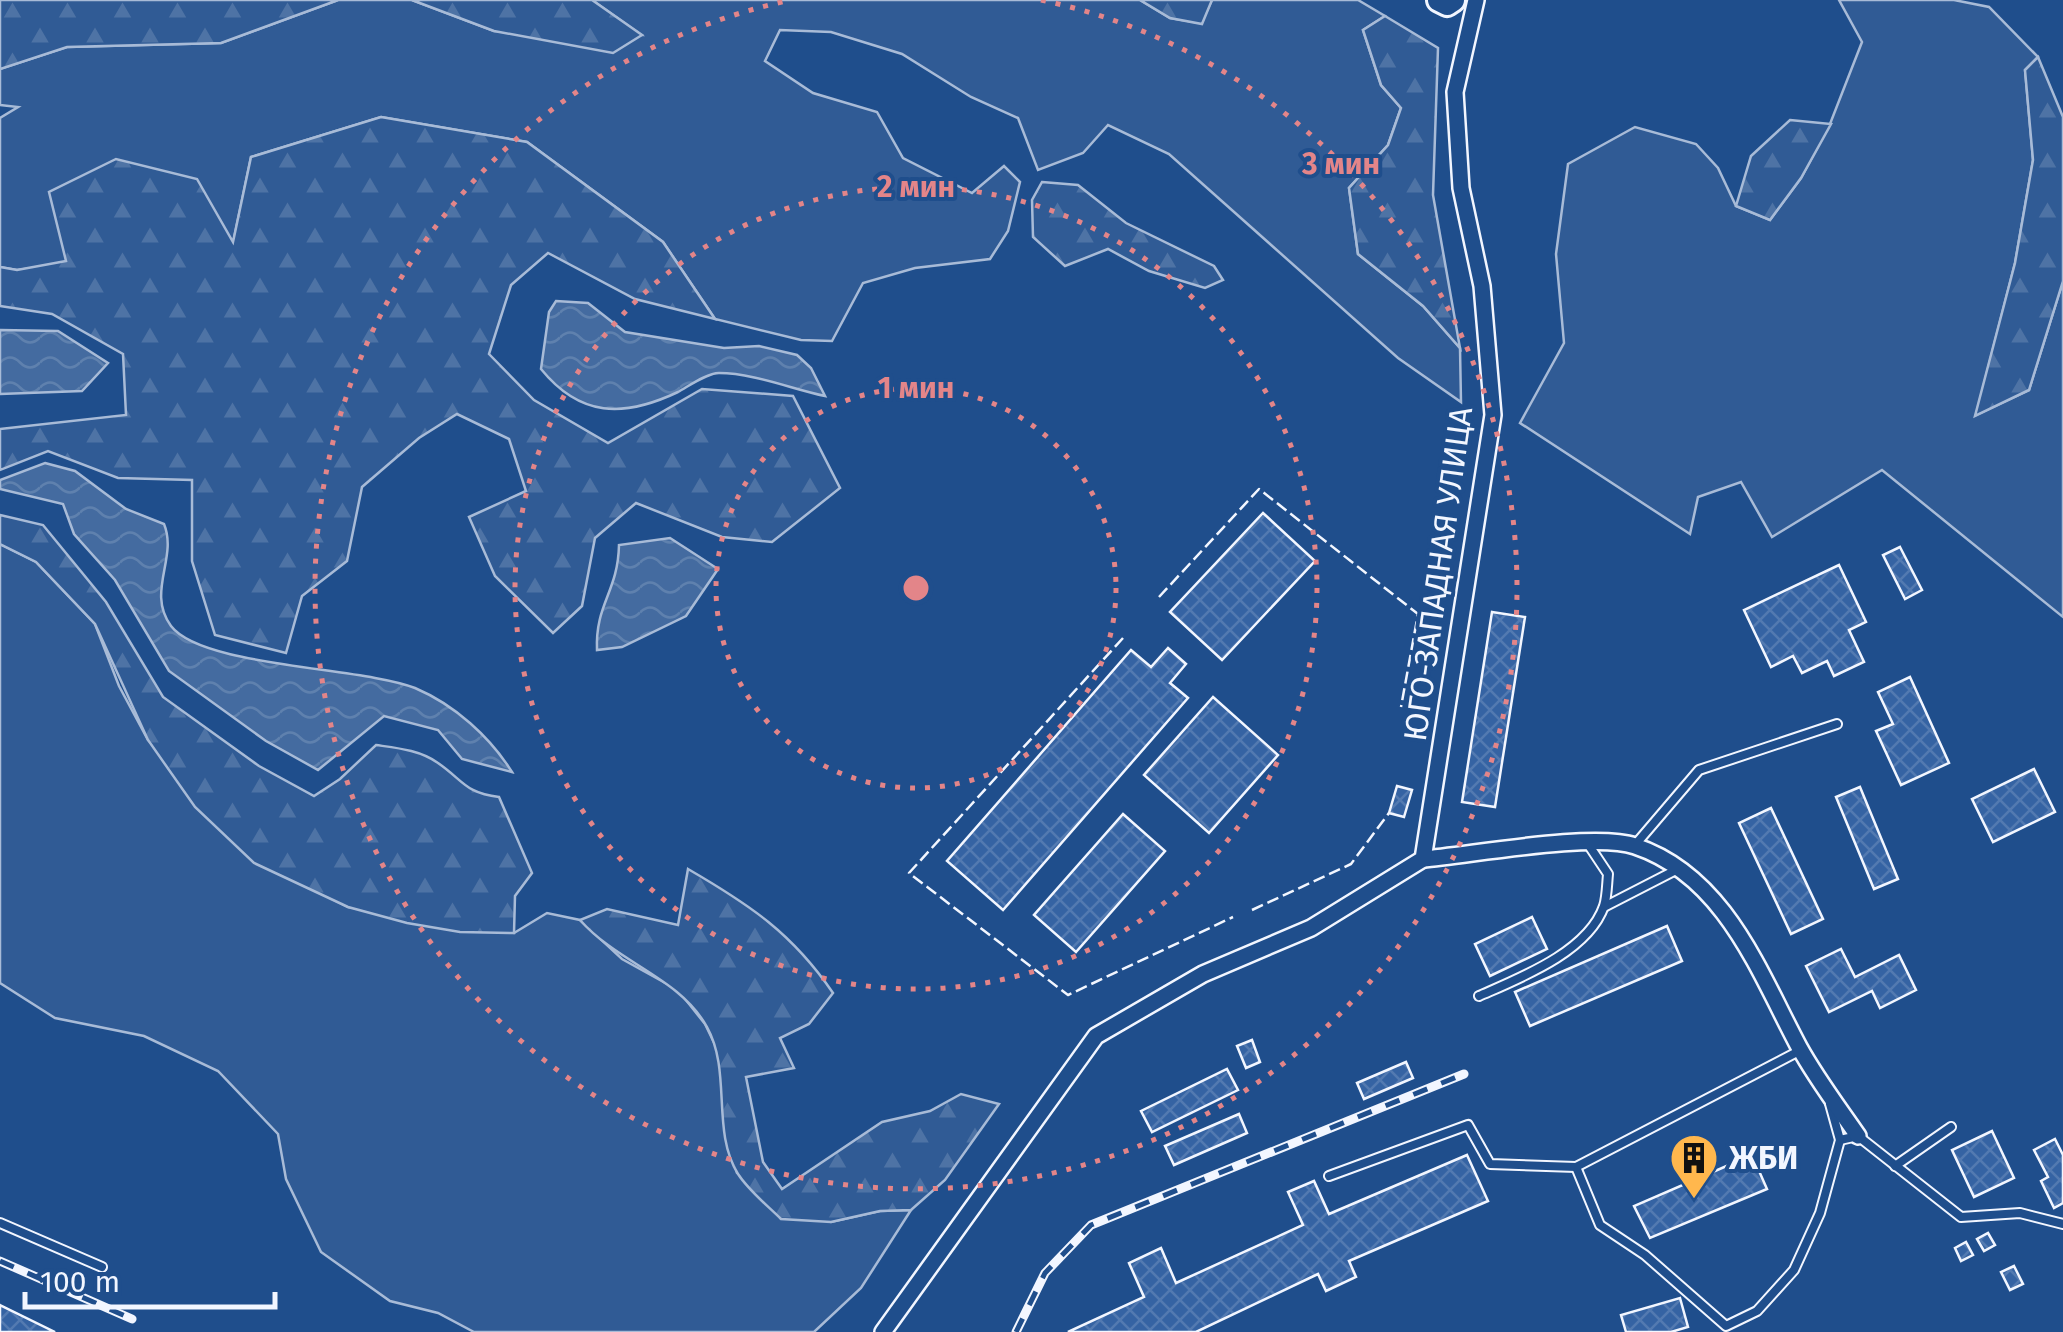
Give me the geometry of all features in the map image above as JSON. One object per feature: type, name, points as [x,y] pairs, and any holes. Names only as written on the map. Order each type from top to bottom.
[{"type":"street","name":"ЮГО-ЗАПАДНАЯ УЛИЦА","points":[[1423,860],[1493,414],[1482,286],[1461,188],[1454,92],[1476,0]]},
{"type":"street","points":[[1446,1],[1469,18]]},
{"type":"street","points":[[882,1332],[1096,1036],[1203,974],[1311,928],[1423,860],[1586,841],[1634,846],[1676,870],[1738,927],[1801,1050],[1858,1136]]},
{"type":"lane","points":[[1634,846],[1698,770],[1837,724]]},
{"type":"lane","points":[[1586,841],[1608,874],[1604,908]]},
{"type":"lane","points":[[1479,996],[1529,974],[1572,948],[1604,908],[1676,870]]},
{"type":"lane","points":[[1328,1176],[1468,1125],[1490,1164],[1576,1167],[1801,1050]]},
{"type":"lane","points":[[1714,1332],[1757,1311],[1794,1270],[1820,1214],[1840,1140],[1825,1088]]},
{"type":"lane","points":[[1895,1166],[1950,1128]]},
{"type":"lane","points":[[1840,1140],[1858,1136],[1961,1217],[2020,1213],[2063,1224]]},
{"type":"lane","points":[[1576,1167],[1600,1225],[1646,1254],[1726,1326]]},
{"type":"lane","points":[[0,1223],[102,1267]]},
{"type":"shaded area","points":[[338,0],[412,0],[494,31],[641,35],[592,0],[1140,0],[1170,18],[1201,23],[1212,0],[1358,0],[1385,16],[1363,30],[1381,85],[1401,108],[1388,145],[1349,188],[1358,254],[1423,306],[1460,348],[1461,402],[1398,358],[1169,154],[1108,125],[1083,153],[1038,170],[1018,118],[971,97],[902,54],[831,32],[780,30],[765,61],[813,93],[877,112],[903,158],[972,193],[1004,166],[1020,182],[1008,231],[990,259],[915,268],[863,283],[832,341],[801,340],[715,319],[663,242],[527,142],[381,117],[251,157],[233,243],[17,270],[0,267],[0,118],[18,107],[0,105],[0,69],[67,47],[221,43]]},
{"type":"shaded area","points":[[1839,0],[1954,0],[1989,7],[2038,57],[2025,70],[2033,160],[2015,263],[1976,415],[2029,390],[2063,281],[2063,617],[1882,470],[1772,537],[1741,482],[1698,497],[1690,534],[1520,423],[1564,343],[1556,254],[1568,164],[1635,127],[1696,144],[1718,168],[1736,206],[1770,220],[1801,178],[1830,124],[1862,42]]},
{"type":"shaded area","points":[[0,544],[36,562],[95,624],[119,686],[148,740],[303,884],[348,907],[514,933],[547,913],[580,920],[622,959],[678,990],[705,1024],[721,1057],[725,1129],[737,1173],[831,1222],[880,1211],[911,1210],[861,1288],[814,1332],[474,1332],[438,1313],[390,1301],[321,1252],[286,1179],[278,1134],[218,1071],[144,1036],[55,1018],[0,983]]},
{"type":"green space","points":[[0,0],[338,0],[221,43],[67,47],[0,69]]},
{"type":"green space","points":[[412,0],[592,0],[642,35],[613,53],[494,31]]},
{"type":"green space","points":[[1140,0],[1212,0],[1202,24],[1170,18]]},
{"type":"green space","points":[[1385,16],[1438,48],[1433,195],[1460,348],[1423,306],[1358,254],[1349,188],[1388,145],[1401,108],[1381,85],[1363,30]]},
{"type":"green space","points":[[2038,57],[2063,117],[2063,281],[2029,390],[1975,416],[2015,263],[2033,160],[2025,70]]},
{"type":"green space","points":[[381,117],[527,142],[663,242],[715,319],[635,299],[548,253],[511,285],[489,354],[534,400],[608,443],[702,389],[793,396],[840,488],[772,542],[722,537],[636,503],[595,538],[582,606],[553,633],[495,576],[469,517],[526,491],[509,439],[457,414],[419,438],[362,487],[347,561],[302,596],[286,653],[215,635],[192,561],[192,480],[118,478],[48,451],[0,470],[0,429],[126,415],[123,354],[52,314],[0,306],[0,267],[17,270],[66,261],[49,192],[116,159],[197,179],[233,242],[251,157]]},
{"type":"green space","points":[[1790,120],[1831,124],[1801,178],[1770,220],[1736,206],[1751,156]]},
{"type":"green space","points":[[1042,182],[1078,185],[1126,223],[1214,266],[1223,280],[1205,288],[1149,271],[1108,249],[1065,266],[1033,237],[1032,200]]},
{"type":"green space","points":[[0,515],[43,525],[106,602],[163,697],[259,766],[314,796],[340,779],[376,745],[424,755],[472,789],[499,797],[532,873],[515,896],[514,933],[460,932],[407,923],[348,907],[254,863],[195,807],[148,740],[95,624],[36,562],[0,544]]},
{"type":"green space","points":[[688,869],[768,922],[802,953],[833,993],[809,1024],[780,1038],[794,1068],[746,1077],[763,1162],[782,1189],[882,1122],[930,1111],[961,1094],[999,1104],[945,1180],[911,1210],[880,1211],[831,1222],[781,1219],[738,1174],[725,1139],[719,1063],[707,1027],[681,995],[612,948],[580,920],[607,909],[678,925]]},
{"type":"water","points":[[556,301],[588,303],[625,332],[724,348],[759,346],[797,355],[811,368],[825,396],[759,378],[719,373],[639,406],[621,409],[587,404],[571,397],[541,369],[549,312]]},
{"type":"water","points":[[0,330],[58,331],[108,363],[82,391],[0,394]]},
{"type":"water","points":[[45,463],[75,471],[126,509],[164,524],[167,550],[161,600],[171,626],[188,640],[248,658],[415,688],[470,723],[512,772],[462,759],[438,730],[384,716],[318,770],[266,741],[169,671],[115,580],[74,534],[63,504],[0,489],[0,480]]},
{"type":"water","points":[[670,538],[718,569],[686,616],[622,647],[597,650],[599,621],[615,575],[619,545]]},
{"type":"building","points":[[1263,513],[1315,561],[1222,660],[1170,612]]},
{"type":"building","points":[[1900,547],[1922,590],[1905,599],[1883,555]]},
{"type":"building","points":[[1839,565],[1866,622],[1849,630],[1864,662],[1834,676],[1827,661],[1802,673],[1793,656],[1771,667],[1744,610]]},
{"type":"building","points":[[1492,612],[1525,617],[1495,807],[1462,802]]},
{"type":"building","points":[[1168,648],[1186,664],[1170,683],[1188,698],[1003,910],[947,861],[1131,650],[1151,667]]},
{"type":"building","points":[[1910,677],[1949,763],[1901,785],[1876,731],[1893,724],[1878,692]]},
{"type":"building","points":[[1213,697],[1278,755],[1209,833],[1144,775]]},
{"type":"building","points":[[2034,769],[2055,812],[1993,842],[1972,799]]},
{"type":"building","points":[[1397,786],[1412,790],[1404,817],[1389,813]]},
{"type":"building","points":[[1860,787],[1898,879],[1874,889],[1836,797]]},
{"type":"building","points":[[1771,808],[1823,919],[1791,934],[1739,823]]},
{"type":"building","points":[[1123,814],[1165,851],[1076,952],[1034,915]]},
{"type":"building","points":[[1532,917],[1547,949],[1490,976],[1475,944]]},
{"type":"building","points":[[1667,926],[1682,961],[1530,1026],[1515,992]]},
{"type":"building","points":[[1841,949],[1855,977],[1899,955],[1916,990],[1880,1008],[1872,991],[1829,1012],[1806,966]]},
{"type":"building","points":[[1252,1040],[1260,1062],[1246,1068],[1237,1046]]},
{"type":"building","points":[[1406,1062],[1413,1078],[1364,1099],[1357,1083]]},
{"type":"building","points":[[1227,1069],[1238,1090],[1152,1132],[1141,1111]]},
{"type":"building","points":[[1239,1114],[1247,1133],[1174,1165],[1165,1146]]},
{"type":"building","points":[[1992,1131],[2014,1178],[1974,1197],[1952,1150]]},
{"type":"building","points":[[2055,1139],[2063,1155],[2063,1203],[2054,1208],[2041,1181],[2048,1177],[2034,1150]]},
{"type":"building","points":[[1467,1155],[1488,1201],[1349,1261],[1356,1277],[1326,1291],[1318,1274],[1196,1332],[1068,1332],[1144,1297],[1129,1263],[1161,1248],[1176,1283],[1303,1225],[1288,1192],[1314,1181],[1329,1214]]},
{"type":"building","name":"ЖБИ","points":[[1752,1155],[1767,1189],[1650,1238],[1634,1206]]},
{"type":"building","points":[[1988,1233],[1995,1245],[1984,1251],[1977,1239]]},
{"type":"building","points":[[1966,1242],[1973,1255],[1961,1261],[1955,1248]]},
{"type":"building","points":[[2014,1266],[2023,1284],[2010,1290],[2001,1272]]},
{"type":"building","points":[[1680,1298],[1688,1327],[1671,1332],[1626,1332],[1621,1315]]},
{"type":"building","points":[[0,1305],[55,1332],[0,1332]]},
{"type":"railway","points":[[1016,1332],[1045,1273],[1091,1225],[1464,1074]]},
{"type":"railway","points":[[0,1261],[132,1319]]},
{"type":"fence","points":[[1159,597],[1259,489],[1418,614],[1401,707]]},
{"type":"fence","points":[[1123,638],[909,873],[1068,995],[1233,917]]},
{"type":"fence","points":[[1252,910],[1351,864],[1389,813]]},
{"type":"place","name":"ЖБИ","points":[[1694,1200]]}]
